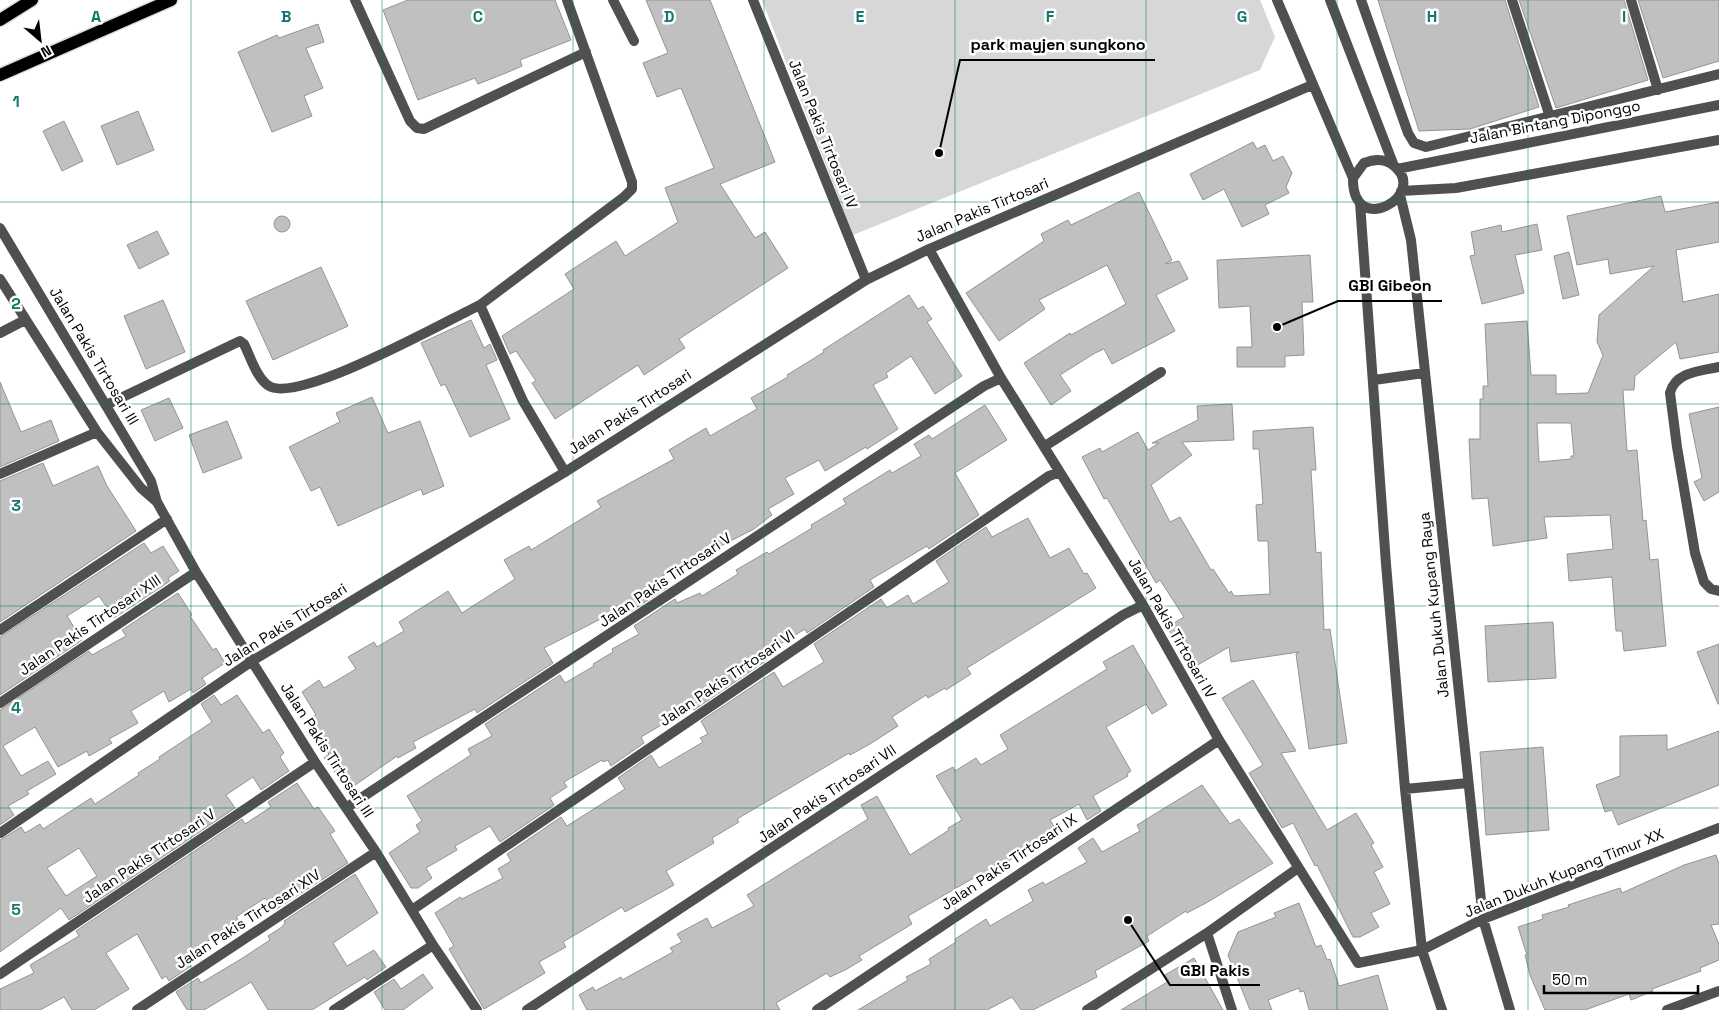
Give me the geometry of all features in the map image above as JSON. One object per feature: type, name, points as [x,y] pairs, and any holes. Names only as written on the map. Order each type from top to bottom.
[{"type":"main road","points":[[0,20],[32,0]]},
{"type":"main road","points":[[0,75],[171,0]]},
{"type":"street","points":[[355,0],[410,121],[417,128],[424,129],[586,52]]},
{"type":"street","points":[[106,405],[240,341],[244,344],[264,382],[270,388],[292,388],[342,374],[480,304],[624,197],[632,189],[632,182],[567,0]]},
{"type":"street","points":[[613,0],[634,41]]},
{"type":"street","name":"Jalan Pakis Tirtosari IV","points":[[753,0],[866,280]]},
{"type":"street","points":[[1277,0],[1353,178],[1354,192],[1360,203],[1386,564],[1405,789],[1422,950],[1442,1010]]},
{"type":"street","points":[[1330,0],[1402,180],[1401,193],[1395,201],[1382,209],[1374,209],[1360,203]]},
{"type":"street","points":[[1362,0],[1408,133],[1414,143],[1426,147],[1719,74]]},
{"type":"street","points":[[1512,0],[1550,117]]},
{"type":"street","points":[[1631,0],[1658,90]]},
{"type":"street","name":"Jalan Pakis Tirtosari","points":[[0,833],[252,661],[565,472],[866,280],[929,249],[1312,85]]},
{"type":"street","name":"Jalan Bintang Diponggo","points":[[1396,168],[1719,105]]},
{"type":"street","points":[[1401,193],[1456,188],[1719,140]]},
{"type":"street","points":[[1353,178],[1357,170],[1371,160],[1380,160],[1396,168]]},
{"type":"street","name":"Jalan Dukuh Kupang Raya","points":[[1401,193],[1411,240],[1483,919],[1510,1010]]},
{"type":"street","name":"Jalan Pakis Tirtosari III","points":[[0,228],[152,481],[157,502],[196,572],[315,762],[376,852],[433,945],[477,1010]]},
{"type":"street","name":"Jalan Pakis Tirtosari IV","points":[[929,249],[1001,378],[1143,605],[1219,740],[1358,963],[1422,950]]},
{"type":"street","name":"Jalan Pakis Tirtosari III","points":[[0,279],[97,432],[144,492],[157,502]]},
{"type":"street","points":[[480,304],[523,401],[565,472]]},
{"type":"street","points":[[0,333],[25,320]]},
{"type":"street","points":[[1719,367],[1684,376],[1672,385],[1670,393],[1695,553],[1704,582],[1711,589],[1719,591]]},
{"type":"street","points":[[1045,446],[1161,372]]},
{"type":"street","points":[[1374,380],[1424,373]]},
{"type":"street","name":"Jalan Pakis Tirtosari V","points":[[346,808],[380,788],[984,386],[1001,378]]},
{"type":"street","points":[[0,474],[97,432]]},
{"type":"street","name":"Jalan Pakis Tirtosari VI","points":[[412,910],[1040,482],[1060,472]]},
{"type":"street","points":[[0,630],[167,519]]},
{"type":"street","name":"Jalan Pakis Tirtosari XIII","points":[[0,703],[196,572]]},
{"type":"street","name":"Jalan Pakis Tirtosari VII","points":[[528,1010],[1114,621],[1143,605]]},
{"type":"street","name":"Jalan Pakis Tirtosari IX","points":[[817,1010],[1219,740]]},
{"type":"street","name":"Jalan Pakis Tirtosari V","points":[[0,974],[315,762]]},
{"type":"street","points":[[1405,789],[1468,783]]},
{"type":"street","name":"Jalan Dukuh Kupang Timur XX","points":[[1422,950],[1483,919],[1719,828]]},
{"type":"street","name":"Jalan Pakis Tirtosari XIV","points":[[137,1010],[376,852]]},
{"type":"street","points":[[1087,1010],[1207,933],[1298,868]]},
{"type":"street","points":[[1207,933],[1232,1010]]},
{"type":"street","points":[[334,1010],[433,945]]},
{"type":"street","points":[[1667,1010],[1719,991]]},
{"type":"shaded area","points":[[762,0],[1260,0],[1275,37],[1260,70],[853,235]]},
{"type":"building","points":[[408,0],[555,0],[571,40],[520,60],[522,66],[478,84],[475,78],[418,100],[383,10]]},
{"type":"building","points":[[646,0],[710,0],[775,162],[720,184],[755,238],[765,232],[788,268],[679,339],[685,348],[644,375],[638,365],[555,419],[532,383],[536,381],[516,351],[510,354],[502,336],[574,289],[565,274],[616,241],[625,256],[678,222],[665,188],[714,168],[681,88],[657,97],[643,63],[668,53]]},
{"type":"building","points":[[1378,0],[1505,0],[1539,107],[1470,129],[1419,131]]},
{"type":"building","points":[[1519,0],[1624,0],[1648,80],[1556,108]]},
{"type":"building","points":[[1638,0],[1719,0],[1719,61],[1663,78]]},
{"type":"building","points":[[318,24],[324,42],[306,48],[323,88],[304,96],[312,116],[272,132],[238,52],[277,35],[279,38]]},
{"type":"building","points":[[138,111],[154,150],[117,165],[101,126]]},
{"type":"building","points":[[64,121],[83,161],[62,171],[43,131]]},
{"type":"building","points":[[1253,142],[1257,149],[1265,145],[1273,161],[1283,156],[1292,173],[1286,187],[1289,193],[1265,205],[1269,214],[1242,227],[1224,189],[1203,200],[1190,174]]},
{"type":"building","points":[[1139,192],[1172,260],[1165,264],[1179,261],[1188,279],[1156,295],[1175,331],[1112,364],[1104,349],[1095,353],[1060,375],[1071,391],[1051,405],[1024,363],[1070,333],[1071,335],[1126,304],[1107,265],[1039,300],[1045,309],[999,341],[966,293],[1044,241],[1041,234],[1068,220],[1071,225]]},
{"type":"building","points":[[1661,196],[1665,212],[1719,202],[1719,242],[1676,250],[1683,302],[1719,294],[1719,352],[1680,359],[1676,342],[1635,376],[1634,390],[1623,390],[1627,451],[1637,450],[1643,521],[1646,520],[1650,560],[1658,559],[1666,646],[1624,651],[1622,631],[1616,631],[1612,577],[1569,581],[1567,554],[1613,549],[1610,515],[1544,517],[1547,538],[1493,546],[1488,498],[1472,499],[1469,439],[1480,439],[1480,399],[1483,399],[1483,386],[1488,386],[1485,324],[1527,321],[1531,375],[1556,375],[1556,394],[1588,393],[1603,355],[1597,342],[1599,315],[1654,266],[1610,274],[1608,259],[1577,265],[1567,216]],"holes":[[[1537,423],[1571,423],[1574,456],[1571,456],[1571,459],[1539,462]]]},
{"type":"building","points":[[279,216],[285,216],[290,221],[288,230],[279,232],[274,227],[274,221]]},
{"type":"building","points":[[1537,224],[1542,250],[1515,255],[1524,293],[1482,304],[1470,256],[1475,255],[1471,232],[1501,225],[1502,232]]},
{"type":"building","points":[[157,231],[169,254],[139,269],[127,245]]},
{"type":"building","points":[[1569,252],[1579,295],[1563,299],[1554,256]]},
{"type":"building","points":[[1310,255],[1313,302],[1302,302],[1304,355],[1285,356],[1285,367],[1237,367],[1237,347],[1252,347],[1250,306],[1219,308],[1217,260]]},
{"type":"building","points":[[321,267],[348,326],[273,360],[246,301]]},
{"type":"building","points":[[909,295],[918,309],[923,306],[932,319],[927,322],[962,376],[935,394],[911,356],[886,373],[888,377],[873,385],[898,429],[867,449],[866,447],[825,471],[819,460],[785,478],[794,494],[768,509],[772,515],[754,529],[662,576],[668,587],[627,614],[624,607],[544,648],[553,663],[477,713],[475,709],[413,742],[416,748],[398,758],[397,756],[348,790],[324,758],[329,754],[306,721],[316,715],[302,692],[319,680],[324,688],[356,669],[348,657],[374,642],[377,647],[404,631],[399,622],[448,591],[462,613],[515,579],[504,560],[529,546],[531,550],[601,507],[597,501],[674,459],[669,450],[706,428],[710,436],[757,409],[751,398],[788,377],[787,375],[824,352],[823,350]]},
{"type":"building","points":[[163,300],[185,352],[146,369],[124,316]]},
{"type":"building","points":[[471,320],[484,348],[490,344],[497,360],[486,365],[510,419],[470,437],[445,384],[441,386],[421,343]]},
{"type":"building","points":[[0,382],[21,432],[51,420],[59,441],[0,467]]},
{"type":"building","points":[[372,397],[388,433],[420,421],[444,486],[423,495],[421,489],[338,526],[320,487],[311,491],[289,447],[340,422],[336,413]]},
{"type":"building","points":[[169,398],[183,428],[155,441],[141,410]]},
{"type":"building","points":[[1232,404],[1234,440],[1182,442],[1192,455],[1151,485],[1170,522],[1180,517],[1211,570],[1213,569],[1229,593],[1231,591],[1234,596],[1270,594],[1268,541],[1258,541],[1256,505],[1263,504],[1259,449],[1253,449],[1253,431],[1313,427],[1316,470],[1311,470],[1316,553],[1321,552],[1324,630],[1330,629],[1347,743],[1309,749],[1296,654],[1299,652],[1231,662],[1229,647],[1194,667],[1180,641],[1177,643],[1167,627],[1184,617],[1160,580],[1156,583],[1107,498],[1104,499],[1082,457],[1100,448],[1102,452],[1138,432],[1148,450],[1159,443],[1152,443],[1198,420],[1197,406]]},
{"type":"building","points":[[985,405],[1007,440],[955,473],[979,515],[929,549],[927,546],[870,580],[874,587],[807,633],[805,629],[764,654],[767,660],[694,710],[692,707],[641,737],[644,743],[611,766],[608,760],[603,762],[602,760],[564,782],[567,787],[550,798],[554,805],[500,842],[490,826],[455,846],[457,850],[426,868],[432,878],[418,888],[411,888],[389,853],[420,832],[416,825],[422,821],[407,796],[471,755],[468,749],[492,736],[485,724],[560,675],[565,683],[594,666],[593,664],[613,652],[612,649],[639,634],[634,626],[675,599],[677,603],[700,593],[702,596],[738,574],[736,570],[767,552],[769,554],[812,528],[811,525],[846,504],[843,499],[890,470],[892,473],[921,456],[914,444],[929,435],[932,439]]},
{"type":"building","points":[[1719,407],[1719,492],[1704,501],[1694,482],[1702,478],[1689,414]]},
{"type":"building","points":[[227,421],[242,458],[203,473],[189,435]]},
{"type":"building","points":[[43,463],[53,486],[98,466],[107,486],[136,531],[0,622],[0,481]]},
{"type":"building","points":[[1028,518],[1050,558],[1069,548],[1084,574],[1087,573],[1096,588],[967,668],[971,674],[946,690],[945,688],[928,698],[926,695],[892,717],[898,726],[870,744],[850,755],[849,753],[737,819],[739,822],[712,838],[714,843],[666,871],[674,885],[625,912],[622,907],[563,942],[566,947],[539,962],[545,973],[484,1009],[449,949],[454,946],[435,913],[460,897],[462,899],[503,878],[498,869],[511,861],[507,854],[561,817],[567,826],[625,789],[618,778],[651,755],[659,768],[703,742],[700,738],[708,734],[701,721],[774,672],[783,687],[824,662],[814,644],[881,599],[887,608],[908,595],[913,604],[949,582],[936,561],[986,527],[992,537]]},
{"type":"building","points":[[144,543],[151,553],[163,546],[179,571],[168,578],[170,581],[114,618],[99,596],[67,616],[82,640],[0,695],[0,637]]},
{"type":"building","points":[[178,593],[192,615],[190,616],[213,650],[216,648],[225,663],[202,678],[206,684],[193,693],[191,689],[169,702],[164,691],[131,711],[138,723],[109,739],[112,743],[89,756],[87,751],[58,767],[35,727],[3,746],[21,776],[48,761],[56,774],[27,791],[29,794],[8,806],[14,815],[0,825],[0,710],[89,651],[92,655],[126,636],[122,630]]},
{"type":"building","points":[[1553,622],[1556,678],[1488,682],[1485,626]]},
{"type":"building","points":[[1719,644],[1719,704],[1718,704],[1697,652]]},
{"type":"building","points":[[1133,645],[1167,705],[1152,714],[1146,704],[1106,727],[1131,771],[1127,774],[1128,776],[1093,796],[1101,811],[1087,820],[1079,804],[1050,820],[1057,831],[979,879],[977,876],[908,916],[912,924],[859,956],[862,960],[847,969],[830,977],[827,973],[776,1003],[780,1010],[587,1010],[579,995],[593,987],[595,991],[621,977],[622,980],[673,952],[670,948],[682,942],[677,934],[707,918],[712,928],[754,906],[747,895],[868,819],[861,805],[877,796],[910,855],[949,830],[948,828],[962,820],[936,776],[953,767],[955,771],[976,758],[981,765],[1008,749],[1000,735],[1107,669],[1103,662]]},
{"type":"building","points":[[1253,680],[1296,751],[1281,753],[1327,830],[1356,813],[1374,843],[1371,845],[1383,867],[1374,872],[1390,904],[1371,913],[1379,927],[1360,937],[1353,937],[1317,865],[1315,866],[1293,823],[1282,828],[1249,773],[1263,765],[1222,698]]},
{"type":"building","points":[[214,695],[221,705],[237,695],[263,733],[269,729],[284,753],[280,757],[289,771],[261,790],[253,777],[226,795],[235,808],[69,920],[61,908],[0,952],[0,840],[21,827],[25,833],[40,824],[43,829],[91,798],[95,804],[139,775],[138,773],[160,759],[159,757],[212,722],[201,704]],"holes":[[[79,848],[97,876],[66,896],[47,868]]]},
{"type":"building","points":[[1719,731],[1719,785],[1618,825],[1612,810],[1605,812],[1596,785],[1620,776],[1620,736],[1667,735],[1667,750]]},
{"type":"building","points":[[1543,747],[1549,830],[1486,835],[1480,752]]},
{"type":"building","points":[[297,783],[314,809],[318,807],[335,831],[330,834],[348,863],[275,910],[265,898],[236,917],[238,919],[224,930],[186,956],[191,966],[169,981],[166,976],[162,979],[137,934],[106,953],[129,989],[94,1010],[72,1010],[64,997],[40,1010],[0,1010],[0,989],[34,973],[30,965],[79,936],[76,931],[242,819],[245,824],[271,807],[268,802]]},
{"type":"building","points":[[1202,785],[1230,824],[1239,819],[1273,863],[1206,903],[1187,913],[1186,911],[1147,936],[1149,941],[1095,971],[1097,977],[1033,1010],[1021,1010],[1012,997],[987,1010],[858,1010],[908,980],[906,977],[931,964],[929,959],[956,942],[955,939],[986,919],[990,926],[1033,901],[1028,890],[1043,882],[1045,885],[1087,862],[1078,848],[1093,838],[1102,852],[1140,831],[1137,825]]},
{"type":"building","points":[[1716,855],[1719,864],[1719,924],[1711,925],[1719,944],[1719,960],[1700,968],[1701,971],[1652,989],[1653,991],[1631,1000],[1629,994],[1585,1010],[1545,1010],[1530,975],[1525,955],[1527,955],[1518,927],[1543,919],[1542,915],[1569,907],[1568,905],[1620,888],[1622,893],[1684,865]]},
{"type":"building","points":[[355,874],[378,913],[333,943],[347,966],[374,950],[386,967],[367,980],[365,977],[312,1010],[268,1010],[251,982],[204,1010],[187,1010],[176,992],[198,978],[201,983],[270,940],[268,936],[282,927],[285,923],[284,921]]},
{"type":"building","points":[[1299,903],[1316,947],[1321,945],[1327,960],[1330,959],[1339,986],[1378,975],[1388,1010],[1309,1010],[1304,991],[1300,992],[1299,988],[1268,1000],[1272,1010],[1250,1010],[1228,955],[1238,932],[1276,917],[1274,913]]},
{"type":"building","points":[[1194,958],[1223,1010],[1121,1010],[1169,981],[1165,975]]},
{"type":"building","points":[[423,974],[433,988],[403,1010],[385,1010],[374,992],[394,979],[401,989]]},
{"type":"place","name":"park mayjen sungkono","points":[[939,153]]},
{"type":"place","name":"GBI Gibeon","points":[[1277,327]]},
{"type":"place","name":"GBI Pakis","points":[[1128,920]]}]
